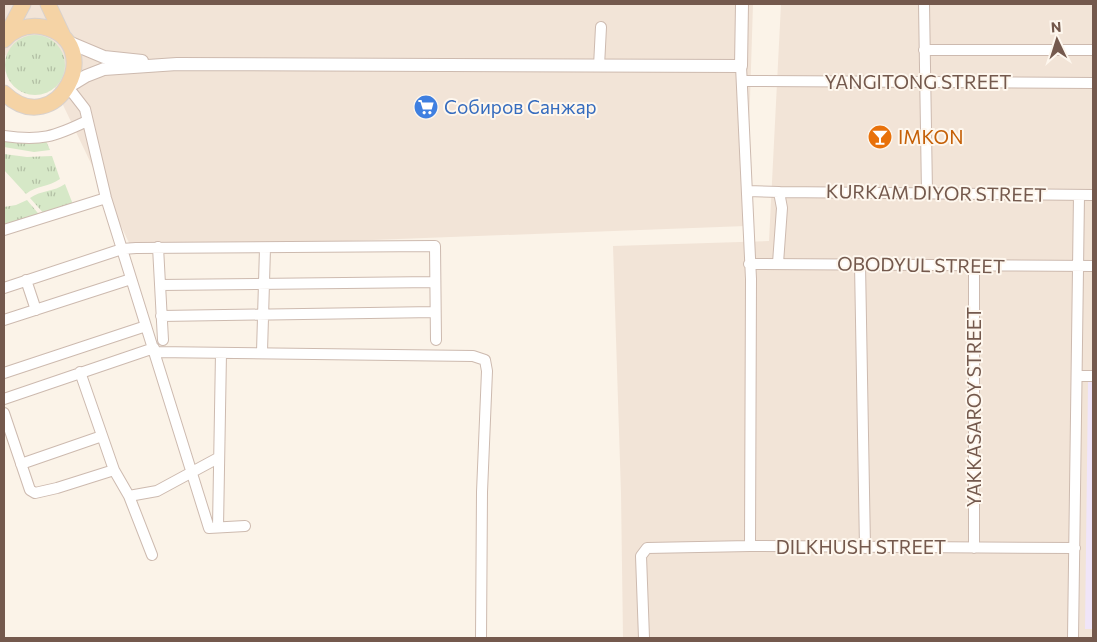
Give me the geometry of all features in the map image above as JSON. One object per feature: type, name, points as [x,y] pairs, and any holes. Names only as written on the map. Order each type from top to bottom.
[{"type":"main road","points":[[4,39],[22,4]]},
{"type":"main road","points":[[6,96],[24,105],[38,106],[52,102],[68,88],[73,74],[74,60],[48,4]]},
{"type":"main road","points":[[4,39],[18,29],[33,26],[54,32],[66,41]]},
{"type":"street","points":[[742,4],[741,66],[749,264],[750,546]]},
{"type":"street","points":[[924,4],[926,192]]},
{"type":"street","points":[[599,66],[601,27]]},
{"type":"street","points":[[66,41],[104,57],[177,64]]},
{"type":"street","name":"YANGITONG STREET","points":[[924,50],[1093,50]]},
{"type":"street","points":[[245,526],[209,528],[106,198],[88,121],[84,109],[68,88],[86,76],[104,69],[177,64],[741,66]]},
{"type":"street","name":"YANGITONG STREET","points":[[742,81],[1093,83]]},
{"type":"street","points":[[4,136],[37,138],[58,136],[88,121]]},
{"type":"street","name":"KURKAM DIYOR STREET","points":[[747,191],[1093,195]]},
{"type":"street","points":[[778,262],[782,208],[779,192]]},
{"type":"street","points":[[1073,638],[1079,195]]},
{"type":"street","points":[[4,230],[106,198]]},
{"type":"street","points":[[4,288],[122,250],[158,247],[436,246],[436,340]]},
{"type":"street","points":[[158,247],[163,340]]},
{"type":"street","points":[[262,352],[265,248]]},
{"type":"street","name":"OBODYUL STREET","points":[[749,264],[778,262],[974,266],[1093,266]]},
{"type":"street","points":[[860,264],[865,548]]},
{"type":"street","name":"YAKKASAROY STREET","points":[[974,266],[974,548]]},
{"type":"street","points":[[26,280],[36,310]]},
{"type":"street","points":[[4,320],[131,280]]},
{"type":"street","points":[[160,285],[435,282]]},
{"type":"street","points":[[161,316],[436,312]]},
{"type":"street","points":[[4,373],[146,326]]},
{"type":"street","points":[[4,398],[80,372],[154,350],[473,356],[485,360],[487,371],[482,492],[481,638]]},
{"type":"street","points":[[218,527],[220,352]]},
{"type":"street","points":[[80,372],[114,470],[129,496],[152,555]]},
{"type":"street","points":[[1077,376],[1093,376]]},
{"type":"street","points":[[4,413],[30,490],[35,493],[114,470]]},
{"type":"street","points":[[21,464],[102,436]]},
{"type":"street","points":[[129,496],[157,491],[218,458]]},
{"type":"street","name":"DILKHUSH STREET","points":[[644,638],[642,556],[647,548],[750,546],[1075,548]]},
{"type":"shaded area","points":[[4,4],[753,4],[746,226],[132,249],[41,59],[4,55]]},
{"type":"shaded area","points":[[781,4],[1093,4],[1093,638],[623,638],[621,493],[613,246],[769,241]]},
{"type":"shaded area","points":[[1088,382],[1093,382],[1093,629],[1085,629]]},
{"type":"green space","points":[[35,35],[51,40],[56,44],[60,49],[65,65],[60,81],[56,86],[51,90],[35,95],[19,90],[14,86],[10,81],[5,65],[10,49],[14,44],[19,40]]},
{"type":"green space","points":[[4,141],[26,143],[46,141],[50,150],[34,152],[4,147]]},
{"type":"green space","points":[[4,154],[27,157],[52,156],[60,179],[26,194],[4,170]]},
{"type":"green space","points":[[65,184],[74,207],[46,216],[30,198],[56,188]]},
{"type":"green space","points":[[27,200],[42,218],[4,230],[4,207],[16,205]]},
{"type":"place","name":"Собиров Санжар","points":[[426,107]]},
{"type":"place","name":"IMKON","points":[[880,137]]}]
